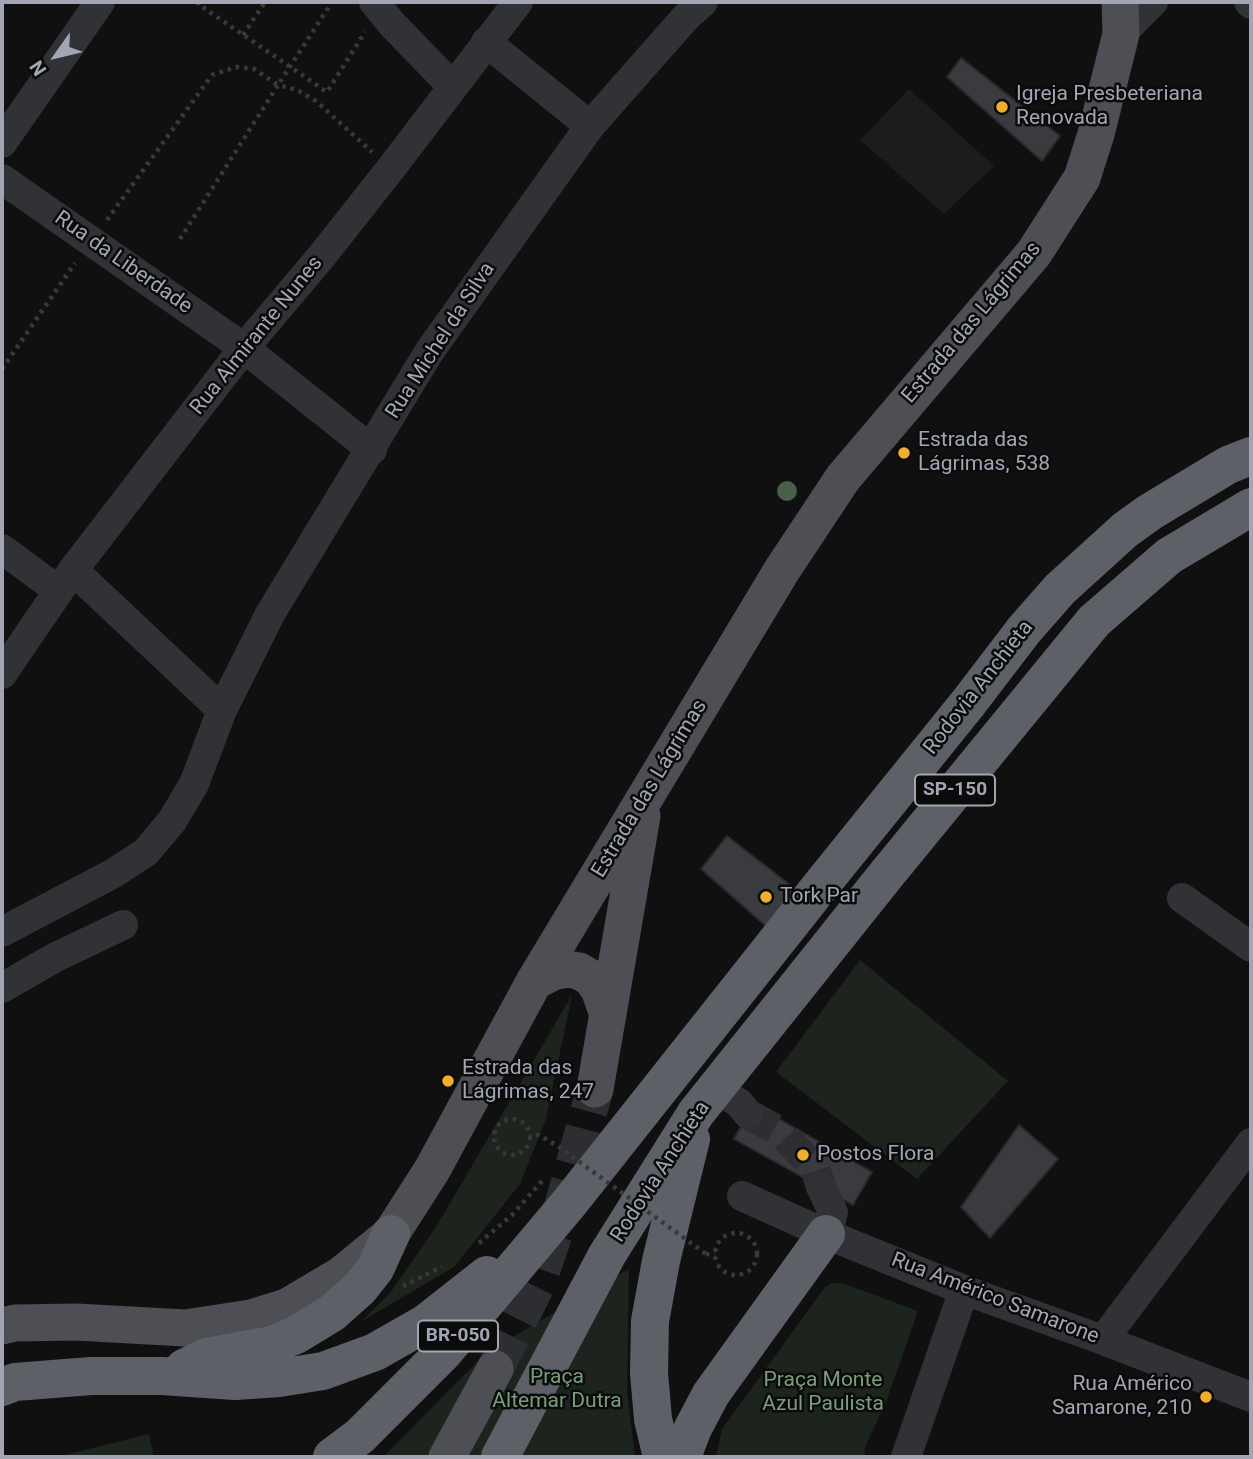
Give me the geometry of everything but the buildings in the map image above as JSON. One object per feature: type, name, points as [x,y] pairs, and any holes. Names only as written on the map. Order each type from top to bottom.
[{"type":"highway","name":"Rodovia Anchieta","points":[[557,1190],[822,884],[1024,630],[1060,589],[1125,530],[1150,512],[1228,465],[1251,456]]},
{"type":"highway","name":"Rodovia Anchieta","points":[[500,1457],[607,1255],[706,1101],[886,874],[1094,621],[1169,556],[1251,507]]},
{"type":"highway","points":[[662,1457],[652,1408],[649,1373],[650,1321],[661,1261],[706,1101]]},
{"type":"highway","points":[[2,1387],[15,1382],[91,1376],[168,1376],[235,1381],[323,1371],[375,1352],[426,1323],[473,1288],[557,1190]]},
{"type":"highway","name":"BR-050","points":[[332,1457],[360,1436],[443,1353],[557,1190]]},
{"type":"highway","points":[[168,1376],[206,1357],[272,1345],[296,1335],[332,1313],[360,1288],[375,1269],[391,1234]]},
{"type":"highway","points":[[682,1457],[711,1394],[826,1234]]},
{"type":"main road","name":"Estrada das Lágrimas","points":[[2,1326],[15,1323],[76,1322],[185,1328],[251,1318],[287,1307],[341,1275],[391,1234],[432,1170],[534,982],[782,570],[843,478],[1034,253],[1082,178],[1096,134],[1120,18]]},
{"type":"main road","points":[[595,1088],[646,795]]},
{"type":"main road","points":[[534,982],[553,972],[567,969],[579,971],[591,978],[599,989],[608,1015]]},
{"type":"main road","points":[[447,1457],[495,1370]]},
{"type":"street","points":[[2,143],[100,2]]},
{"type":"street","name":"Rua Almirante Nunes","points":[[2,674],[66,581],[244,348],[321,257],[518,2]]},
{"type":"street","name":"Rua Michel da Silva","points":[[2,932],[114,873],[146,852],[172,821],[194,784],[222,710],[270,614],[372,450],[429,352],[590,126],[686,17],[703,2]]},
{"type":"street","points":[[1120,18],[1153,2]]},
{"type":"street","points":[[377,6],[452,86]]},
{"type":"street","points":[[486,42],[590,126]]},
{"type":"street","name":"Rua da Liberdade","points":[[2,179],[244,348],[372,450]]},
{"type":"street","points":[[2,549],[66,581],[222,710]]},
{"type":"street","points":[[1182,898],[1251,947]]},
{"type":"street","points":[[2,988],[54,958],[123,925]]},
{"type":"street","points":[[706,1101],[739,1103],[748,1114]]},
{"type":"street","points":[[1102,1339],[1251,1143]]},
{"type":"street","points":[[821,1187],[833,1212],[826,1234]]},
{"type":"street","name":"Rua Américo Samarone","points":[[742,1196],[826,1234],[964,1290],[1102,1339],[1251,1397]]},
{"type":"street","points":[[906,1457],[964,1290]]},
{"type":"path","points":[[200,2],[198,4],[327,92],[377,6]]},
{"type":"path","points":[[243,35],[265,2]]},
{"type":"path","points":[[180,239],[332,2]]},
{"type":"path","points":[[2,369],[212,75],[236,67],[254,69],[278,85],[297,90],[316,102],[392,167]]},
{"type":"path","points":[[511,1118],[527,1125],[534,1136],[527,1149],[516,1155],[504,1154],[495,1144],[494,1138],[497,1127],[511,1118]]},
{"type":"path","points":[[534,1136],[539,1135],[559,1147],[706,1254],[715,1255]]},
{"type":"path","points":[[472,1247],[512,1215],[557,1190]]},
{"type":"path","points":[[737,1233],[750,1239],[757,1258],[750,1269],[738,1275],[731,1275],[720,1268],[715,1255],[716,1248],[724,1237],[737,1233]]},
{"type":"path","points":[[360,1288],[402,1286],[432,1273],[452,1260]]},
{"type":"shaded area","points":[[909,89],[994,166],[944,214],[860,140]]},
{"type":"green space","points":[[860,960],[1008,1081],[917,1179],[776,1072]]},
{"type":"green space","points":[[572,995],[546,1119],[520,1184],[454,1267],[362,1321],[390,1293],[436,1227]]},
{"type":"green space","name":"Praça Altemar Dutra","points":[[629,1269],[627,1391],[635,1457],[383,1457],[487,1352]]},
{"type":"green space","name":"Praça Monte Azul Paulista","points":[[842,1283],[918,1311],[885,1405],[865,1447],[864,1457],[716,1457],[722,1429],[825,1287]]},
{"type":"green space","points":[[149,1434],[154,1457],[57,1457]]},
{"type":"tunnel","points":[[495,1369],[536,1286],[558,1223],[595,1089]]},
{"type":"tunnel","points":[[748,1114],[779,1131],[815,1168],[821,1187]]},
{"type":"place","name":"Igreja Presbeteriana Renovada","points":[[1002,107]]},
{"type":"place","name":"Estrada das Lágrimas, 538","points":[[904,453]]},
{"type":"place","name":"Tork Par","points":[[766,897]]},
{"type":"place","name":"Estrada das Lágrimas, 247","points":[[448,1081]]},
{"type":"place","name":"Postos Flora","points":[[803,1155]]},
{"type":"place","name":"Rua Américo Samarone, 210","points":[[1206,1397]]}]
